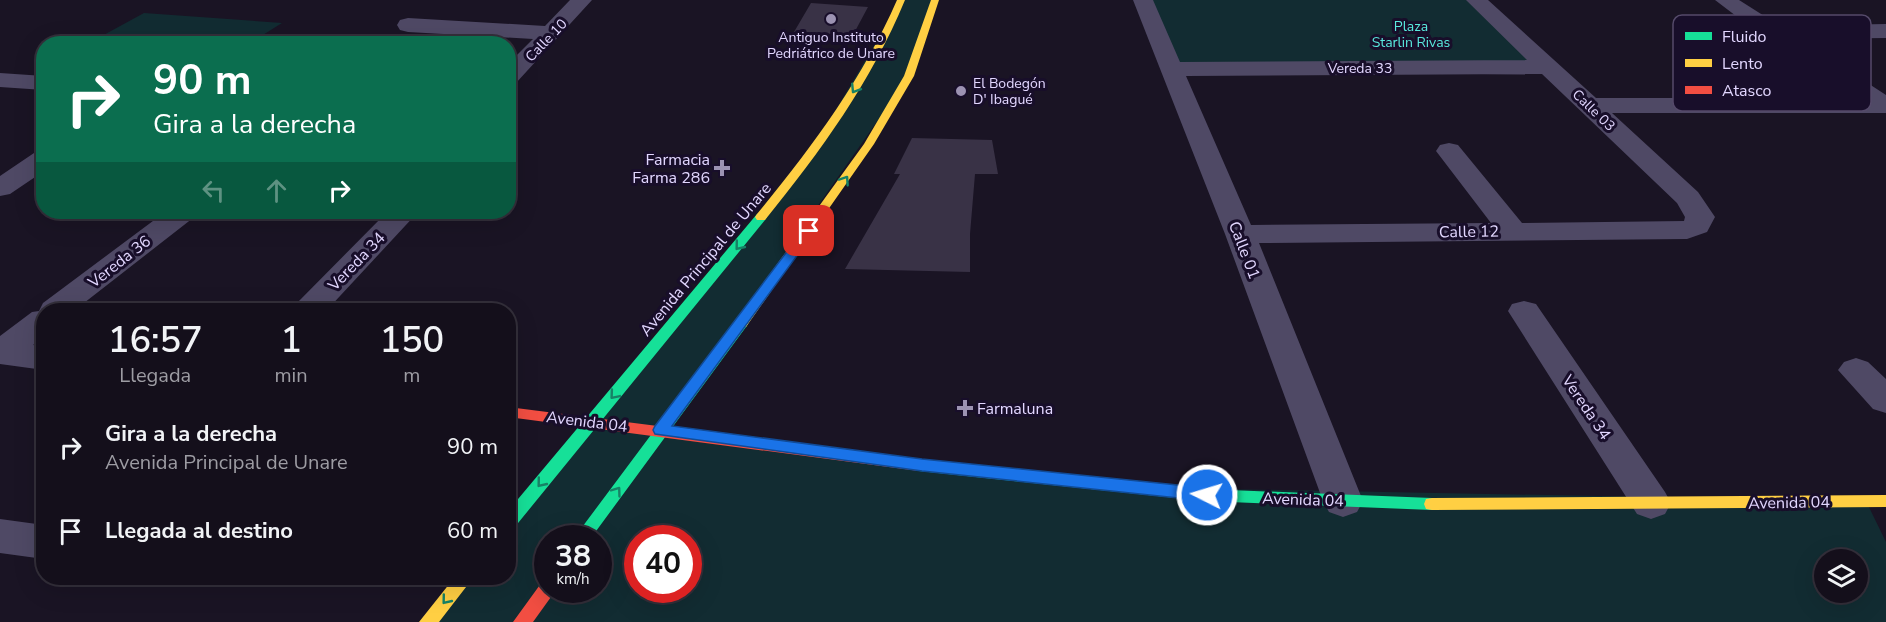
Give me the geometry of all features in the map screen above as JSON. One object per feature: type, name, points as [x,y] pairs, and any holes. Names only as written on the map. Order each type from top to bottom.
[{"type":"street","name":"Calle 10","points":[[516,70],[582,0]]},
{"type":"street","name":"Avenida Principal de Unare","points":[[516,513],[802,167],[829,130],[861,79],[886,35],[901,0]]},
{"type":"street","points":[[592,525],[809,231],[869,144],[909,76],[916,48],[935,0]]},
{"type":"street","name":"Calle 01","points":[[1143,0],[1240,234],[1343,501]]},
{"type":"street","name":"Calle 03","points":[[1476,0],[1688,198],[1700,217],[1698,226]]},
{"type":"street","points":[[1725,0],[1747,15]]},
{"type":"street","points":[[408,25],[552,33]]},
{"type":"street","points":[[1871,31],[1886,31]]},
{"type":"street","name":"Vereda 33","points":[[1171,69],[1549,67]]},
{"type":"street","points":[[0,80],[36,82]]},
{"type":"street","points":[[1871,97],[1885,106]]},
{"type":"street","points":[[1591,106],[1673,106]]},
{"type":"street","points":[[1449,152],[1513,231]]},
{"type":"street","points":[[0,188],[36,164]]},
{"type":"street","name":"Vereda 36","points":[[64,303],[174,219]]},
{"type":"street","name":"Vereda 34","points":[[316,303],[396,219]]},
{"type":"street","name":"Calle 12","points":[[1240,234],[1687,230],[1698,226]]},
{"type":"street","name":"Vereda 34","points":[[1524,311],[1651,503]]},
{"type":"street","points":[[0,353],[36,326]]},
{"type":"street","points":[[0,353],[36,357]]},
{"type":"street","points":[[1856,370],[1886,400]]},
{"type":"street","name":"Avenida 04","points":[[516,413],[922,465],[1207,495],[1343,501],[1544,504],[1886,501]]},
{"type":"street","points":[[0,536],[36,541]]},
{"type":"street","points":[[428,622],[458,585]]},
{"type":"street","points":[[522,622],[536,603]]},
{"type":"green space","points":[[901,0],[935,0],[909,76],[661,429],[1116,487],[1866,501],[1886,542],[1886,622],[428,622],[458,585],[516,585],[516,514],[802,167]]},
{"type":"green space","name":"Plaza Starlin Rivas","points":[[1143,0],[1476,0],[1549,67],[1171,69]]},
{"type":"green space","points":[[144,13],[282,23],[261,36],[102,36]]},
{"type":"building","name":"Antiguo Instituto Pedriátrico de Unare","points":[[811,3],[868,7],[853,35],[794,32]]},
{"type":"building","points":[[912,138],[992,140],[998,174],[975,174],[970,234],[970,272],[845,269],[900,174],[894,174]]},
{"type":"traffic: fast","points":[[516,513],[761,217]]},
{"type":"traffic: fast","points":[[592,525],[741,324]]},
{"type":"traffic: fast","points":[[919,465],[1205,495],[1432,504]]},
{"type":"traffic: slow","points":[[761,217],[802,166],[858,87],[874,59],[901,0]]},
{"type":"traffic: slow","points":[[741,324],[869,144],[909,76],[935,0]]},
{"type":"traffic: slow","points":[[1432,504],[1886,501]]},
{"type":"traffic: slow","points":[[428,622],[458,585]]},
{"type":"traffic: jam","points":[[516,413],[919,465]]},
{"type":"traffic: jam","points":[[522,622],[536,603]]},
{"type":"place","name":"Antiguo Instituto Pedriátrico de Unare","points":[[831,19]]},
{"type":"place","name":"El Bodegón D' Ibagué","points":[[961,91]]},
{"type":"place","name":"Farmacia Farma 286","points":[[722,168]]},
{"type":"place","name":"Farmaluna","points":[[965,408]]},
{"type":"route","points":[[809,231],[661,430],[922,465],[1207,495]]}]
